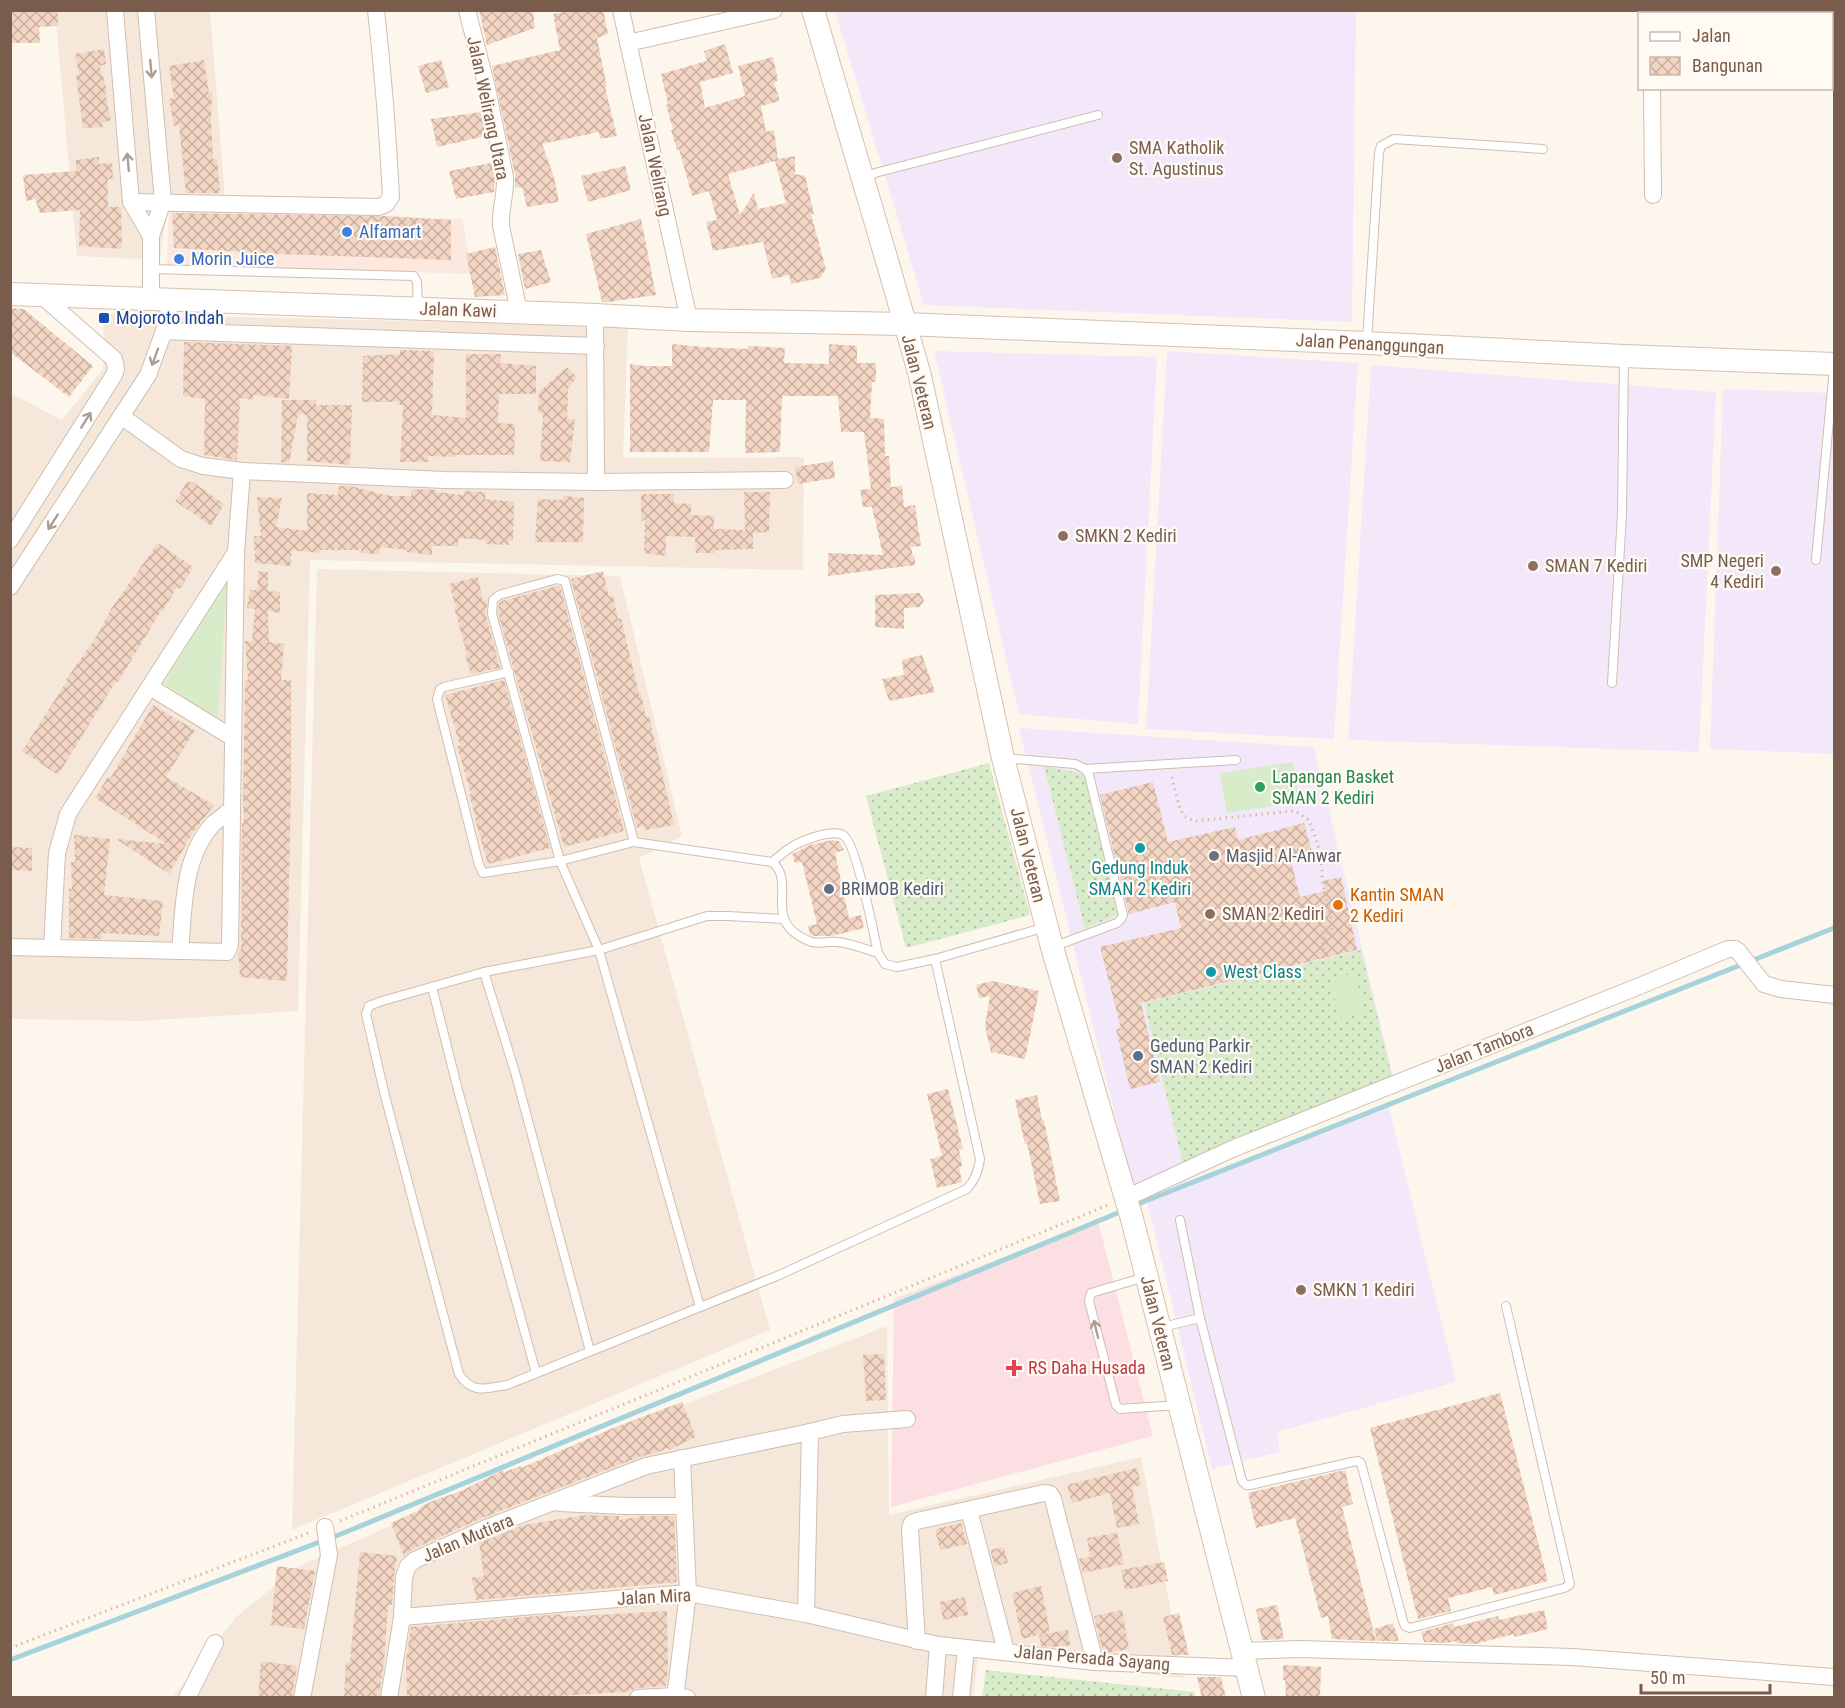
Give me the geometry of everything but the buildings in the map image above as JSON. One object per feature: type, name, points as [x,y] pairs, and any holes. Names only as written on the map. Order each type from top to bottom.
[{"type":"main road","name":"Jalan Veteran","points":[[813,10],[920,376],[1003,758],[1049,937],[1147,1276],[1254,1698]]},
{"type":"main road","name":"Jalan Kawi","points":[[12,289],[42,296],[689,320],[905,324]]},
{"type":"main road","name":"Jalan Penanggungan","points":[[905,324],[1366,343],[1834,366]]},
{"type":"street","points":[[115,10],[131,202],[151,236]]},
{"type":"street","points":[[10,587],[148,375],[164,331],[161,300],[151,269],[151,236],[163,201],[146,10]]},
{"type":"street","points":[[131,202],[379,207],[386,204],[391,197],[389,144],[376,10]]},
{"type":"street","name":"Jalan Welirang Utara","points":[[467,10],[487,88],[505,177],[501,226],[519,312]]},
{"type":"street","name":"Jalan Welirang","points":[[621,10],[689,320]]},
{"type":"street","points":[[628,43],[774,10]]},
{"type":"street","points":[[1652,90],[1653,195]]},
{"type":"street","points":[[10,540],[114,375],[116,364],[114,359],[42,296]]},
{"type":"street","points":[[596,315],[596,483]]},
{"type":"street","points":[[164,331],[596,346]]},
{"type":"street","points":[[121,416],[181,459],[203,466],[242,471],[445,480],[596,483],[785,480]]},
{"type":"street","points":[[65,455],[87,468]]},
{"type":"street","points":[[10,947],[227,952],[230,945],[236,552],[242,471]]},
{"type":"street","points":[[52,947],[57,853],[68,814],[236,552]]},
{"type":"street","points":[[150,687],[233,738]]},
{"type":"street","points":[[180,951],[186,881],[199,845],[213,825],[232,809]]},
{"type":"street","name":"Jalan Tambora","points":[[1128,1206],[1232,1149],[1642,986],[1728,949],[1735,949],[1764,984],[1834,995]]},
{"type":"street","name":"Jalan Mutiara","points":[[389,1698],[402,1617],[404,1577],[408,1566],[415,1560],[484,1529],[646,1466],[843,1424],[907,1419]]},
{"type":"street","points":[[806,1614],[810,1432]]},
{"type":"street","points":[[638,1698],[679,1697],[688,1593],[682,1458]]},
{"type":"street","points":[[918,1641],[910,1529],[912,1523],[1042,1493],[1050,1494],[1053,1499],[1095,1662]]},
{"type":"street","name":"Jalan Mutiara","points":[[552,1503],[684,1506]]},
{"type":"street","points":[[969,1510],[1006,1651]]},
{"type":"street","points":[[302,1698],[329,1555],[326,1535]]},
{"type":"street","name":"Jalan Mira","points":[[402,1617],[688,1593],[806,1614],[938,1645]]},
{"type":"street","points":[[187,1698],[215,1643]]},
{"type":"street","points":[[934,1698],[938,1645]]},
{"type":"street","name":"Jalan Persada Sayang","points":[[938,1645],[1095,1662],[1245,1660],[1300,1649],[1560,1657],[1834,1677]]},
{"type":"street","points":[[961,1698],[966,1648]]},
{"type":"lane","points":[[863,177],[1098,115]]},
{"type":"lane","points":[[1366,343],[1369,330],[1378,153],[1381,146],[1394,139],[1543,149]]},
{"type":"lane","points":[[151,269],[414,276],[417,282],[418,309]]},
{"type":"lane","points":[[1612,683],[1622,514],[1624,356]]},
{"type":"lane","points":[[1816,560],[1834,366]]},
{"type":"lane","points":[[634,842],[568,586],[563,579],[557,579],[499,595],[493,600],[492,614],[560,861],[599,950],[700,1307]]},
{"type":"lane","points":[[509,672],[444,687],[440,689],[437,699],[478,865],[483,873],[560,861],[634,842],[772,862],[780,872],[783,919],[794,932],[812,942],[837,942],[878,953]]},
{"type":"lane","points":[[772,862],[791,847],[812,838],[831,834],[843,835],[849,840],[878,953],[885,964],[897,967],[1117,923],[1123,915],[1089,775],[1085,769],[1075,764],[1003,758]]},
{"type":"lane","points":[[1085,769],[1236,760]]},
{"type":"lane","points":[[783,919],[707,916],[599,950],[484,972],[372,1004],[367,1009],[366,1014],[385,1096],[459,1374],[465,1383],[471,1387],[480,1388],[507,1385],[777,1276],[967,1189],[975,1180],[980,1160],[935,958]]},
{"type":"lane","points":[[484,972],[516,1072],[590,1351]]},
{"type":"lane","points":[[432,987],[536,1373]]},
{"type":"lane","points":[[1180,1220],[1200,1318],[1242,1481],[1250,1485],[1352,1462],[1361,1463],[1403,1622],[1410,1628],[1568,1587],[1570,1584],[1506,1306]]},
{"type":"lane","points":[[1147,1276],[1091,1293],[1089,1301],[1106,1371],[1118,1407],[1124,1409],[1179,1405]]},
{"type":"lane","points":[[1159,1328],[1200,1318]]},
{"type":"path","points":[[1169,764],[1179,806],[1184,816],[1194,821],[1295,811],[1309,820],[1318,845],[1322,881],[1333,927],[1322,942],[1326,958]]},
{"type":"path","points":[[10,1648],[326,1535],[1128,1206]]},
{"type":"shaded area","points":[[55,11],[210,11],[225,198],[169,197],[160,260],[77,256]]},
{"type":"shaded area","name":"SMA Katholik St. Agustinus","points":[[835,11],[1356,11],[1352,322],[924,305]]},
{"type":"shaded area","points":[[169,208],[462,219],[473,274],[167,265]]},
{"type":"shaded area","name":"Mojoroto Indah","points":[[104,314],[628,326],[623,458],[804,457],[803,570],[310,560],[298,1011],[140,1021],[11,1019],[10,393],[62,420],[103,369]]},
{"type":"shaded area","name":"SMKN 2 Kediri","points":[[934,351],[1157,357],[1138,724],[1019,714]]},
{"type":"shaded area","points":[[1167,351],[1358,363],[1334,739],[1146,729]]},
{"type":"shaded area","name":"SMAN 7 Kediri","points":[[1371,365],[1716,392],[1699,752],[1348,740]]},
{"type":"shaded area","name":"SMP Negeri 4 Kediri","points":[[1723,389],[1834,393],[1834,754],[1710,749]]},
{"type":"shaded area","points":[[317,569],[620,576],[682,836],[639,858],[770,1330],[292,1530]]},
{"type":"shaded area","name":"SMAN 2 Kediri","points":[[1019,728],[1314,747],[1394,1081],[1133,1187]]},
{"type":"shaded area","name":"SMKN 1 Kediri","points":[[1388,1103],[1456,1382],[1277,1432],[1280,1452],[1212,1469],[1146,1197]]},
{"type":"shaded area","name":"RS Daha Husada","points":[[1098,1221],[1153,1436],[891,1507],[894,1299]]},
{"type":"shaded area","points":[[887,1326],[889,1515],[1141,1457],[1184,1678],[978,1657],[973,1697],[172,1698],[236,1617],[299,1566],[538,1461]]},
{"type":"green space","points":[[227,581],[218,721],[164,683]]},
{"type":"green space","name":"Lapangan Basket SMAN 2 Kediri","points":[[1293,762],[1299,802],[1227,813],[1220,773]]},
{"type":"green space","points":[[989,763],[1030,915],[906,948],[866,796]]},
{"type":"green space","points":[[1044,766],[1084,774],[1119,914],[1085,929]]},
{"type":"green space","points":[[1361,950],[1393,1080],[1183,1164],[1144,1003]]},
{"type":"green space","points":[[1355,973],[1365,1012],[1339,1018],[1330,979]]},
{"type":"green space","points":[[986,1670],[1194,1692],[1195,1697],[982,1697]]},
{"type":"waterway","points":[[1133,1206],[1834,928]]},
{"type":"waterway","points":[[10,1660],[346,1532],[1125,1210]]},
{"type":"place","name":"SMA Katholik St. Agustinus","points":[[1117,158]]},
{"type":"place","name":"Alfamart","points":[[347,232]]},
{"type":"place","name":"Morin Juice","points":[[179,259]]},
{"type":"place","name":"Mojoroto Indah","points":[[104,318]]},
{"type":"place","name":"SMKN 2 Kediri","points":[[1063,536]]},
{"type":"place","name":"SMAN 7 Kediri","points":[[1533,566]]},
{"type":"place","name":"SMP Negeri 4 Kediri","points":[[1776,571]]},
{"type":"place","name":"Lapangan Basket SMAN 2 Kediri","points":[[1260,787]]},
{"type":"place","name":"Gedung Induk SMAN 2 Kediri","points":[[1140,848]]},
{"type":"place","name":"Masjid Al-Anwar","points":[[1214,856]]},
{"type":"place","name":"BRIMOB Kediri","points":[[829,889]]},
{"type":"place","name":"Kantin SMAN 2 Kediri","points":[[1338,905]]},
{"type":"place","name":"SMAN 2 Kediri","points":[[1210,914]]},
{"type":"place","name":"West Class","points":[[1211,972]]},
{"type":"place","name":"Gedung Parkir SMAN 2 Kediri","points":[[1138,1056]]},
{"type":"place","name":"SMKN 1 Kediri","points":[[1301,1290]]},
{"type":"place","name":"RS Daha Husada","points":[[1014,1368]]}]
